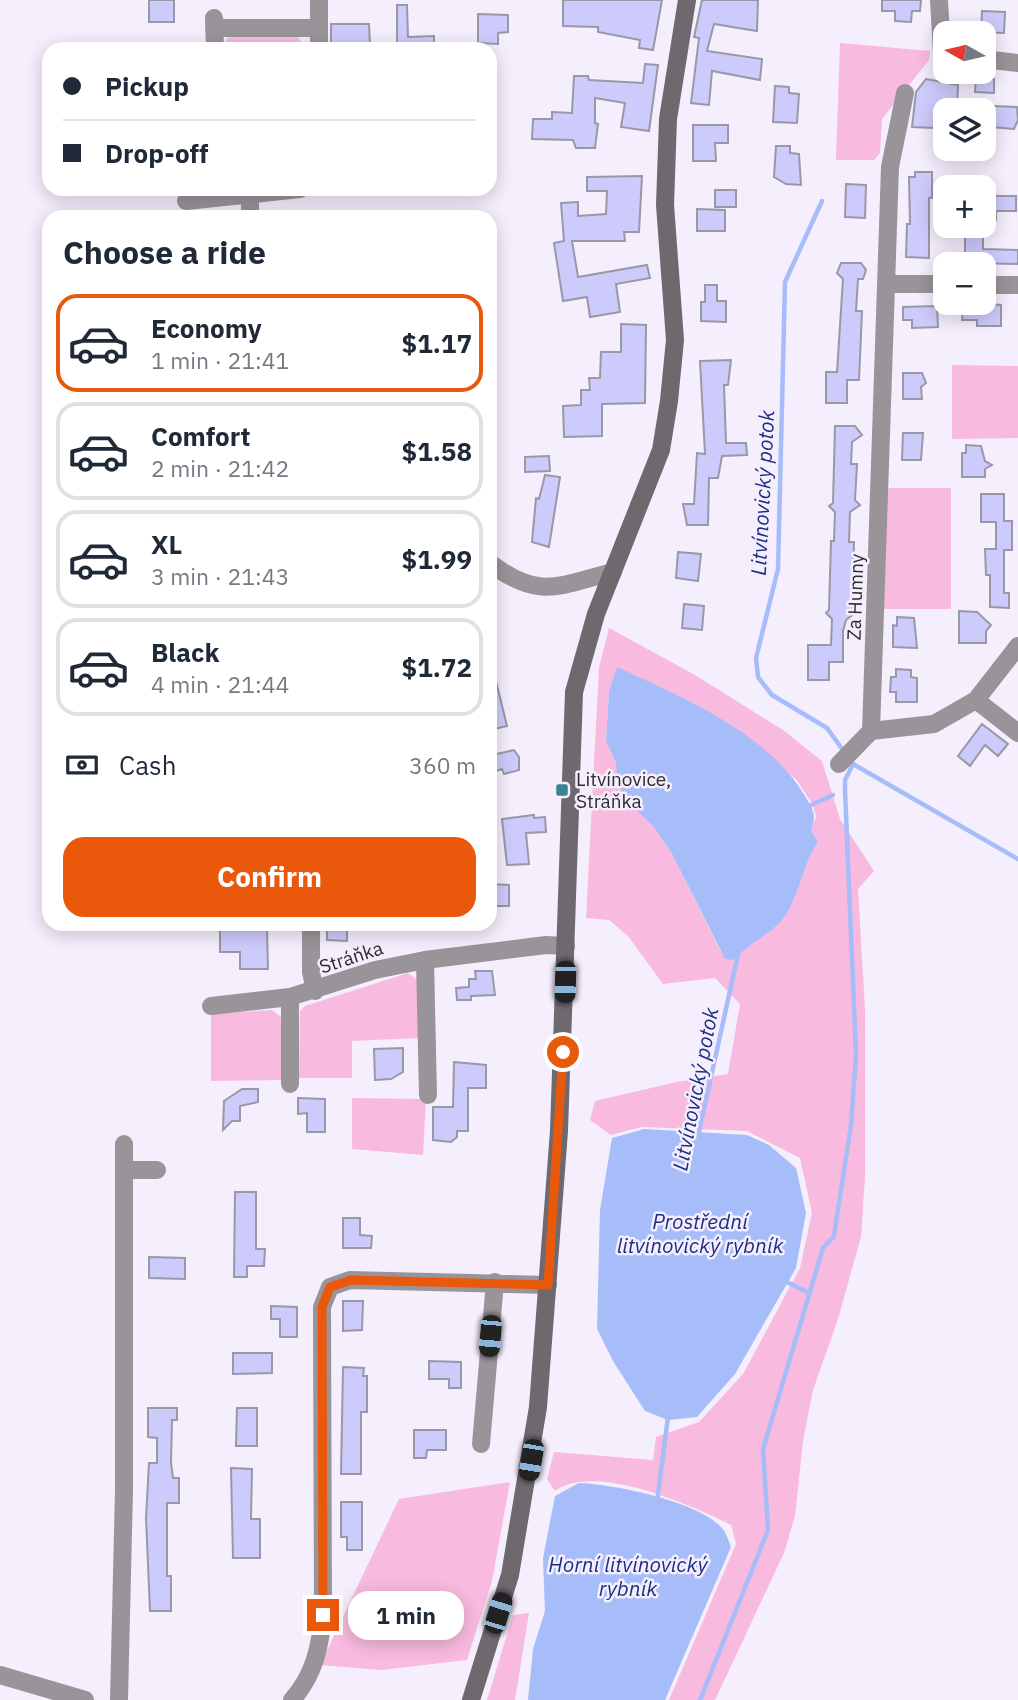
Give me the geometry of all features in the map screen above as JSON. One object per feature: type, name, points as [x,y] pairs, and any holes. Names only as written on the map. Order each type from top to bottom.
[{"type":"street","points":[[319,0],[319,42]]},
{"type":"street","points":[[471,1700],[510,1575],[538,1407],[559,1131],[574,692],[584,647],[661,450],[669,401],[675,340],[665,205],[668,119],[687,0]]},
{"type":"street","points":[[939,0],[941,21]]},
{"type":"street","points":[[215,42],[214,23],[319,28]]},
{"type":"street","points":[[996,60],[1018,63]]},
{"type":"street","name":"Za Humny","points":[[871,731],[890,167],[905,93]]},
{"type":"street","points":[[186,201],[250,196],[250,210]]},
{"type":"street","points":[[886,284],[933,285]]},
{"type":"street","points":[[996,285],[1018,285]]},
{"type":"street","points":[[497,567],[527,584],[550,589],[613,572]]},
{"type":"street","points":[[839,764],[871,731],[934,724],[976,700],[1018,646]]},
{"type":"street","points":[[976,700],[1018,733]]},
{"type":"street","name":"Stráňka","points":[[312,931],[311,972],[315,991]]},
{"type":"street","name":"Stráňka","points":[[211,1006],[290,997],[375,970],[425,960],[546,945],[566,946]]},
{"type":"street","points":[[425,960],[428,1095]]},
{"type":"street","points":[[290,997],[290,1084]]},
{"type":"street","points":[[119,1700],[124,1490],[124,1144]]},
{"type":"street","points":[[124,1170],[157,1170]]},
{"type":"street","points":[[292,1700],[306,1684],[320,1648],[323,1615],[322,1307],[330,1287],[351,1280],[548,1285]]},
{"type":"street","points":[[481,1444],[495,1282]]},
{"type":"street","points":[[0,1675],[85,1700]]},
{"type":"shaded area","points":[[290,35],[299,38],[302,42],[225,42],[229,36]]},
{"type":"shaded area","points":[[840,43],[930,51],[929,60],[882,119],[880,153],[874,160],[836,160]]},
{"type":"shaded area","points":[[952,365],[1018,366],[1018,438],[952,439]]},
{"type":"shaded area","points":[[886,488],[951,488],[951,609],[883,609]]},
{"type":"shaded area","points":[[609,628],[695,675],[783,730],[822,761],[840,819],[874,871],[858,889],[865,1009],[865,1177],[861,1237],[838,1319],[813,1390],[803,1441],[795,1516],[784,1553],[715,1700],[669,1700],[736,1544],[731,1525],[692,1507],[643,1490],[594,1481],[572,1483],[555,1491],[547,1479],[554,1452],[653,1460],[656,1437],[699,1422],[743,1374],[800,1268],[812,1213],[800,1158],[747,1131],[642,1127],[611,1135],[590,1120],[595,1101],[677,1082],[728,1074],[740,1004],[715,978],[663,984],[628,936],[609,920],[586,918],[599,667]],"holes":[[[617,668],[686,702],[796,779],[813,805],[816,817],[811,830],[818,842],[787,913],[776,927],[735,960],[721,952],[671,852],[653,826],[630,804],[618,783],[616,763],[606,741],[609,691]]]},
{"type":"shaded area","points":[[408,973],[417,980],[420,1038],[352,1041],[352,1078],[299,1078],[300,1011],[305,1006]]},
{"type":"shaded area","points":[[272,1010],[281,1017],[281,1080],[211,1081],[211,1014]]},
{"type":"shaded area","points":[[352,1098],[426,1099],[423,1155],[352,1149]]},
{"type":"shaded area","points":[[510,1482],[492,1581],[467,1660],[381,1670],[320,1665],[399,1499]]},
{"type":"shaded area","points":[[529,1613],[515,1700],[487,1700],[513,1615]]},
{"type":"water","points":[[617,667],[695,704],[746,735],[769,753],[789,774],[812,809],[814,820],[811,830],[818,842],[792,904],[776,927],[735,960],[725,959],[671,852],[653,826],[630,804],[617,783],[616,763],[606,741],[609,691]]},
{"type":"water","name":"Prostřední litvínovický rybník","points":[[644,1129],[747,1135],[769,1145],[796,1168],[806,1213],[796,1268],[735,1374],[697,1417],[668,1420],[645,1411],[613,1361],[597,1329],[600,1210],[612,1138]]},
{"type":"water","name":"Horní litvínovický rybník","points":[[579,1483],[635,1491],[699,1512],[715,1521],[725,1532],[731,1547],[665,1700],[528,1700],[533,1649],[545,1611],[543,1558],[555,1496]]},
{"type":"building","points":[[149,0],[174,0],[174,22],[149,22]]},
{"type":"building","points":[[563,0],[662,0],[653,50],[639,48],[640,40],[598,32],[598,27],[563,26]]},
{"type":"building","points":[[702,0],[758,0],[757,31],[714,24],[707,51],[762,59],[760,80],[712,71],[709,105],[691,103],[699,38],[694,37]]},
{"type":"building","points":[[882,0],[921,0],[920,11],[912,11],[911,22],[895,21],[895,11],[882,11]]},
{"type":"building","points":[[397,5],[407,5],[408,37],[434,36],[434,42],[397,42]]},
{"type":"building","points":[[982,11],[1005,12],[1004,33],[996,33],[996,21],[982,21]]},
{"type":"building","points":[[478,14],[508,15],[508,32],[498,33],[498,44],[478,42]]},
{"type":"building","points":[[331,24],[369,24],[370,42],[331,42]]},
{"type":"building","points":[[645,64],[658,65],[649,131],[621,127],[625,103],[595,98],[595,123],[598,124],[595,148],[576,148],[573,140],[532,139],[533,119],[552,119],[552,112],[572,113],[574,76],[588,76],[589,80],[643,83]]},
{"type":"building","points":[[926,79],[933,80],[933,84],[958,85],[957,98],[933,98],[933,128],[912,127],[916,92]]},
{"type":"building","points":[[976,84],[994,84],[994,93],[975,92]]},
{"type":"building","points":[[775,86],[789,87],[789,93],[799,94],[797,123],[773,122]]},
{"type":"building","points":[[996,106],[1017,107],[1018,120],[1014,129],[996,127]]},
{"type":"building","points":[[693,125],[728,125],[728,143],[715,143],[716,161],[693,161]]},
{"type":"building","points":[[776,146],[790,146],[790,153],[799,154],[801,185],[786,184],[774,177]]},
{"type":"building","points":[[915,172],[932,172],[929,258],[906,257],[907,224],[910,224],[909,177],[915,177]]},
{"type":"building","points":[[642,176],[639,232],[624,232],[625,241],[572,241],[578,277],[647,265],[650,278],[616,284],[620,312],[590,317],[587,297],[563,301],[554,243],[564,241],[561,203],[578,202],[578,216],[606,214],[607,191],[587,191],[587,177]]},
{"type":"building","points":[[846,184],[866,185],[865,218],[845,217]]},
{"type":"building","points":[[715,190],[736,190],[736,207],[715,207]]},
{"type":"building","points":[[996,196],[1016,196],[1016,211],[996,211]]},
{"type":"building","points":[[697,209],[725,210],[725,231],[697,231]]},
{"type":"building","points":[[965,238],[983,238],[983,249],[1018,250],[1018,264],[996,264],[996,252],[965,252]]},
{"type":"building","points":[[841,263],[861,263],[866,270],[863,279],[858,279],[856,311],[862,311],[859,380],[847,380],[847,403],[826,403],[826,372],[837,372],[843,279],[837,273]]},
{"type":"building","points":[[705,285],[717,285],[717,301],[726,301],[726,322],[701,321]]},
{"type":"building","points":[[996,305],[1001,305],[1001,326],[977,326],[977,320],[962,320],[962,315],[996,315]]},
{"type":"building","points":[[933,306],[933,315],[937,315],[938,327],[912,328],[912,320],[903,320],[903,307]]},
{"type":"building","points":[[621,324],[646,325],[645,403],[602,404],[602,436],[564,437],[563,406],[581,405],[581,390],[590,390],[589,378],[600,378],[601,352],[621,352]]},
{"type":"building","points":[[731,360],[728,385],[724,385],[726,443],[746,443],[747,455],[722,456],[718,478],[709,478],[708,525],[687,525],[683,504],[694,504],[697,453],[705,454],[700,361]]},
{"type":"building","points":[[903,373],[922,373],[926,383],[921,387],[922,399],[903,399]]},
{"type":"building","points":[[835,426],[855,426],[862,435],[852,442],[851,464],[857,464],[855,500],[860,505],[850,512],[849,542],[854,542],[852,607],[856,612],[846,620],[843,631],[843,662],[829,662],[829,680],[808,680],[808,645],[831,645],[832,619],[826,613],[829,610],[831,541],[834,541],[835,512],[829,506],[833,503]]},
{"type":"building","points":[[903,433],[923,433],[921,460],[902,460]]},
{"type":"building","points":[[966,445],[981,446],[985,461],[992,465],[985,469],[985,477],[962,477],[962,453],[966,453]]},
{"type":"building","points":[[549,456],[550,471],[525,472],[525,457]]},
{"type":"building","points":[[545,475],[560,477],[549,547],[532,542],[536,498],[539,499]]},
{"type":"building","points":[[981,494],[1004,494],[1004,521],[1012,521],[1012,550],[1004,550],[1004,593],[1009,593],[1009,608],[990,607],[990,575],[986,575],[985,549],[996,549],[996,522],[981,522]]},
{"type":"building","points":[[678,552],[701,554],[698,581],[676,578]]},
{"type":"building","points":[[684,604],[704,606],[702,630],[682,628]]},
{"type":"building","points":[[959,611],[977,612],[991,625],[986,631],[986,643],[959,643]]},
{"type":"building","points":[[897,617],[914,618],[917,648],[893,647],[893,625],[897,626]]},
{"type":"building","points":[[896,669],[911,670],[911,677],[917,678],[917,702],[896,702],[896,692],[890,692],[891,677],[896,677]]},
{"type":"building","points":[[497,685],[507,726],[497,728]]},
{"type":"building","points":[[982,724],[1008,744],[998,756],[985,745],[970,766],[958,756]]},
{"type":"building","points":[[514,750],[519,757],[519,770],[504,774],[502,769],[497,771],[497,754]]},
{"type":"building","points":[[534,815],[534,818],[545,817],[546,832],[526,833],[529,864],[507,865],[502,819]]},
{"type":"building","points":[[497,884],[509,885],[509,906],[497,906]]},
{"type":"building","points":[[220,931],[267,931],[268,969],[240,969],[240,952],[220,952]]},
{"type":"building","points":[[327,931],[347,931],[347,941],[327,940]]},
{"type":"building","points":[[475,971],[492,971],[495,995],[471,996],[471,1000],[457,1000],[456,988],[469,987],[469,979],[476,979]]},
{"type":"building","points":[[403,1048],[403,1072],[391,1079],[375,1080],[374,1049]]},
{"type":"building","points":[[454,1062],[486,1065],[486,1088],[468,1088],[468,1131],[457,1131],[457,1137],[451,1142],[433,1140],[433,1107],[453,1107]]},
{"type":"building","points":[[242,1089],[258,1089],[258,1102],[240,1106],[240,1121],[232,1121],[223,1130],[224,1101]]},
{"type":"building","points":[[298,1098],[325,1099],[325,1132],[307,1132],[307,1113],[298,1114]]},
{"type":"building","points":[[235,1192],[256,1192],[256,1249],[265,1249],[264,1266],[247,1266],[247,1277],[234,1277]]},
{"type":"building","points":[[343,1218],[360,1218],[360,1235],[372,1236],[371,1248],[343,1248]]},
{"type":"building","points":[[149,1257],[185,1258],[185,1279],[149,1278]]},
{"type":"building","points":[[343,1301],[363,1301],[362,1330],[343,1331]]},
{"type":"building","points":[[271,1306],[297,1307],[297,1337],[280,1337],[280,1319],[271,1319]]},
{"type":"building","points":[[233,1353],[272,1353],[272,1373],[233,1374]]},
{"type":"building","points":[[429,1361],[461,1362],[461,1388],[449,1388],[449,1379],[429,1379]]},
{"type":"building","points":[[343,1367],[364,1368],[363,1376],[367,1376],[367,1412],[361,1412],[361,1474],[341,1474]]},
{"type":"building","points":[[148,1408],[177,1408],[177,1420],[172,1420],[171,1463],[173,1478],[179,1478],[179,1503],[167,1503],[167,1576],[171,1576],[171,1611],[150,1611],[146,1518],[149,1463],[157,1463],[157,1438],[148,1437]]},
{"type":"building","points":[[237,1408],[257,1408],[257,1446],[236,1446]]},
{"type":"building","points":[[414,1430],[446,1430],[446,1450],[427,1450],[426,1458],[414,1458]]},
{"type":"building","points":[[231,1468],[252,1469],[251,1519],[260,1519],[260,1558],[233,1558]]},
{"type":"building","points":[[341,1502],[362,1502],[362,1550],[347,1550],[347,1537],[341,1537]]},
{"type":"waterway","name":"Litvínovický potok","points":[[822,201],[785,282],[778,569],[756,658],[758,677],[772,695],[827,728],[845,753]]},
{"type":"waterway","name":"Litvínovický potok","points":[[845,790],[845,780],[853,764],[850,760]]},
{"type":"waterway","points":[[853,764],[1018,859]]},
{"type":"waterway","name":"Litvínovický potok","points":[[700,1700],[768,1530],[763,1449],[823,1248],[834,1236],[851,1125],[856,1055],[845,790]]},
{"type":"waterway","name":"Litvínovický potok","points":[[809,806],[833,795]]},
{"type":"waterway","name":"Litvínovický potok","points":[[698,1136],[739,950]]},
{"type":"waterway","points":[[785,1281],[809,1293]]},
{"type":"waterway","name":"Litvínovický potok","points":[[657,1502],[668,1417]]},
{"type":"place","name":"Litvínovice, Stráňka","points":[[562,790]]},
{"type":"route","points":[[323,1615],[322,1307],[330,1287],[351,1280],[513,1282],[548,1285],[563,1052]]}]
